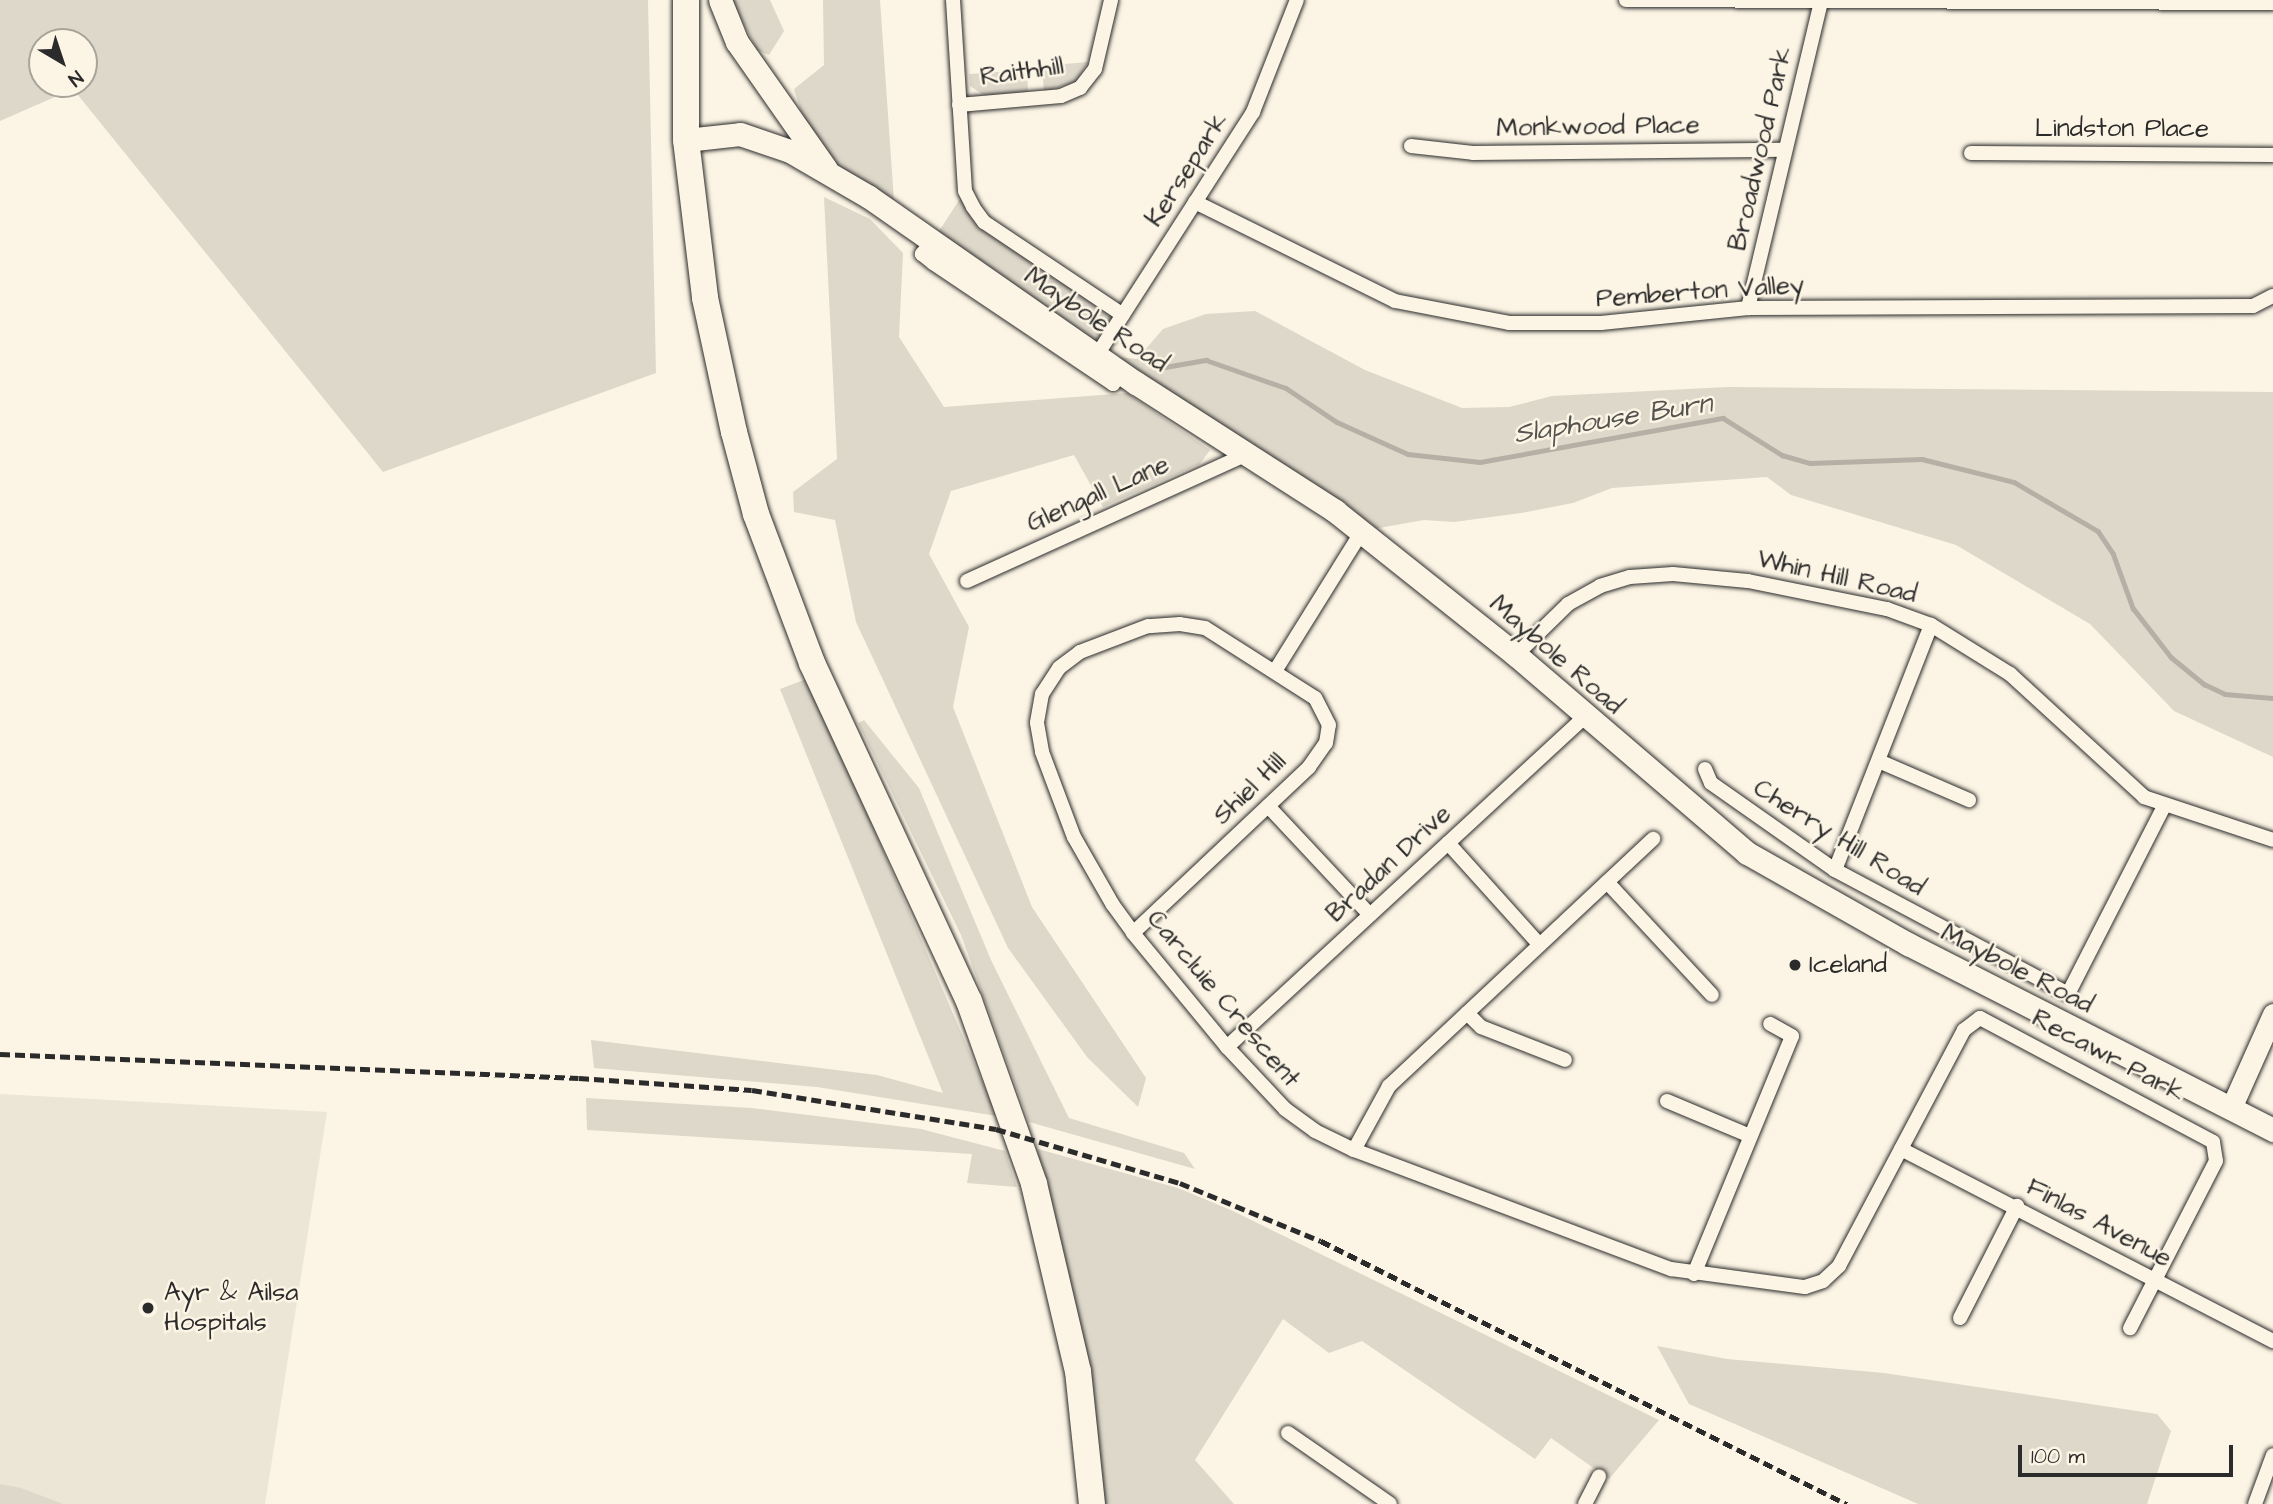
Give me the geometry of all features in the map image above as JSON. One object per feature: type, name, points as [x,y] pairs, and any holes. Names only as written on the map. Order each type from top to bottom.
[{"type":"highway","points":[[686,0],[686,140],[705,298],[756,514],[812,663],[969,1001],[1034,1184],[1078,1371],[1091,1504]]},
{"type":"main road","name":"Maybole Road","points":[[720,0],[737,42],[831,175]]},
{"type":"main road","name":"Maybole Road","points":[[686,140],[740,134],[790,151],[831,175],[1362,531],[1516,655],[1584,717],[1747,853],[1908,944],[2273,1130]]},
{"type":"street","points":[[953,0],[965,191],[984,222],[1123,316]]},
{"type":"street","name":"Raithhill","points":[[959,105],[1061,96],[1080,88],[1095,69],[1111,0]]},
{"type":"street","name":"Kersepark","points":[[1097,355],[1253,112],[1297,0]]},
{"type":"street","points":[[1626,0],[2273,4]]},
{"type":"street","name":"Broadwood Park","points":[[1748,308],[1821,1]]},
{"type":"street","name":"Monkwood Place","points":[[1411,146],[1473,153],[1786,150]]},
{"type":"street","name":"Lindston Place","points":[[1971,153],[2273,155]]},
{"type":"street","name":"Pemberton Valley","points":[[1195,202],[1395,301],[1461,317],[1560,326],[1748,308],[2253,306],[2273,296]]},
{"type":"street","points":[[932,242],[922,254],[933,263],[1113,384],[1122,372]]},
{"type":"street","name":"Glengall Lane","points":[[967,581],[1249,453]]},
{"type":"street","points":[[1275,671],[1362,531]]},
{"type":"street","name":"Whin Hill Road","points":[[1516,655],[1568,604],[1600,586],[1652,576],[1748,581],[1887,609],[1931,625],[2010,674],[2144,797],[2164,806],[2273,840]]},
{"type":"street","name":"Carcluie Crescent","points":[[1275,671],[1205,628],[1180,624],[1148,626],[1080,652],[1059,668],[1042,694],[1037,723],[1051,784],[1074,837],[1133,933],[1227,1047],[1285,1109],[1315,1131],[1354,1150],[1694,1274],[1805,1287],[1822,1281],[1839,1266],[1901,1149]]},
{"type":"street","points":[[1835,870],[1881,762],[1931,625]]},
{"type":"street","name":"Shiel Hill","points":[[1133,933],[1309,767],[1326,743],[1329,725],[1315,698],[1275,671]]},
{"type":"street","name":"Bradan Drive","points":[[1227,1047],[1584,717]]},
{"type":"street","points":[[1881,762],[1969,800]]},
{"type":"street","name":"Cherry Hill Road","points":[[1704,769],[1711,783],[1835,870],[2068,994],[2164,806]]},
{"type":"street","points":[[1268,806],[1370,915]]},
{"type":"street","points":[[1354,1150],[1389,1086],[1653,839]]},
{"type":"street","points":[[1448,843],[1540,944]]},
{"type":"street","points":[[1607,882],[1712,995]]},
{"type":"street","points":[[1467,1013],[1481,1027],[1565,1060]]},
{"type":"street","points":[[2231,1108],[2273,1014]]},
{"type":"street","name":"Recawr Park","points":[[1901,1149],[1964,1030],[1980,1018],[1990,1021],[2213,1142],[2216,1161],[2155,1280]]},
{"type":"street","points":[[1694,1274],[1748,1135],[1793,1036],[1770,1024]]},
{"type":"street","points":[[1667,1101],[1748,1135]]},
{"type":"street","name":"Finlas Avenue","points":[[1901,1149],[2017,1206],[2273,1341]]},
{"type":"street","points":[[1960,1318],[2017,1206]]},
{"type":"street","points":[[2130,1328],[2155,1280]]},
{"type":"street","points":[[1288,1433],[1390,1504]]},
{"type":"street","points":[[2255,1504],[2273,1455]]},
{"type":"street","points":[[1585,1504],[1600,1476]]},
{"type":"shaded area","points":[[0,0],[648,0],[656,373],[383,472],[80,98],[98,98],[98,28],[28,28],[28,98],[52,98],[0,121]]},
{"type":"shaded area","points":[[732,0],[770,0],[784,31],[769,55],[757,50]]},
{"type":"shaded area","points":[[823,0],[880,0],[895,215],[831,175],[802,115],[794,89],[824,65]]},
{"type":"shaded area","points":[[1088,62],[1076,82],[1044,92],[1042,66]]},
{"type":"shaded area","points":[[1027,70],[1028,93],[985,96],[970,86],[969,74]]},
{"type":"shaded area","points":[[965,191],[984,222],[1123,315],[1098,355],[1137,359],[1163,329],[1206,314],[1255,311],[1365,370],[1462,408],[1509,407],[1552,396],[1727,387],[2273,392],[2273,757],[2174,711],[2090,624],[1956,545],[1791,495],[1767,477],[1612,488],[1573,503],[1521,513],[1454,522],[1424,520],[1362,531],[1136,382],[932,242]]},
{"type":"shaded area","points":[[824,197],[870,219],[903,253],[899,337],[944,407],[1127,393],[1210,450],[1200,464],[1103,507],[1074,455],[951,491],[929,554],[969,627],[953,707],[1032,907],[1146,1078],[1138,1107],[1087,1057],[1008,948],[856,622],[835,520],[794,512],[793,492],[837,459]]},
{"type":"shaded area","points":[[809,678],[997,1116],[817,1087],[594,1068],[591,1040],[877,1075],[943,1093],[780,689]]},
{"type":"shaded area","points":[[864,720],[919,788],[991,960],[1069,1118],[1184,1153],[1195,1169],[1029,1122],[961,935],[858,723]]},
{"type":"shaded area","name":"Ayr & Ailsa Hospitals","points":[[0,1094],[327,1112],[265,1504],[0,1504]]},
{"type":"shaded area","points":[[586,1098],[751,1108],[921,1129],[1005,1151],[1017,1187],[967,1183],[972,1154],[587,1130]]},
{"type":"shaded area","points":[[1038,1149],[1178,1188],[1233,1211],[1659,1420],[1609,1479],[1551,1438],[1535,1459],[1362,1341],[1329,1353],[1283,1319],[1195,1460],[1234,1504],[1092,1504],[1034,1184]]},
{"type":"shaded area","points":[[1657,1346],[1727,1359],[1884,1373],[2157,1414],[2171,1431],[2147,1504],[1918,1504],[1689,1404]]},
{"type":"shaded area","points":[[0,1484],[21,1488],[63,1504],[0,1504]]},
{"type":"waterway","name":"Slaphouse Burn","points":[[1165,367],[1206,360],[1286,388],[1337,422],[1408,454],[1480,462],[1723,418],[1782,455],[1810,463],[1922,459],[2014,482],[2098,531],[2113,553],[2133,608],[2171,657],[2204,684],[2225,694],[2273,698]]},
{"type":"railway","points":[[0,1054],[579,1078],[752,1090],[996,1129],[1180,1183],[1321,1241],[1847,1504]]},
{"type":"place","name":"Iceland","points":[[1795,965]]},
{"type":"place","name":"Ayr & Ailsa Hospitals","points":[[148,1308]]}]
